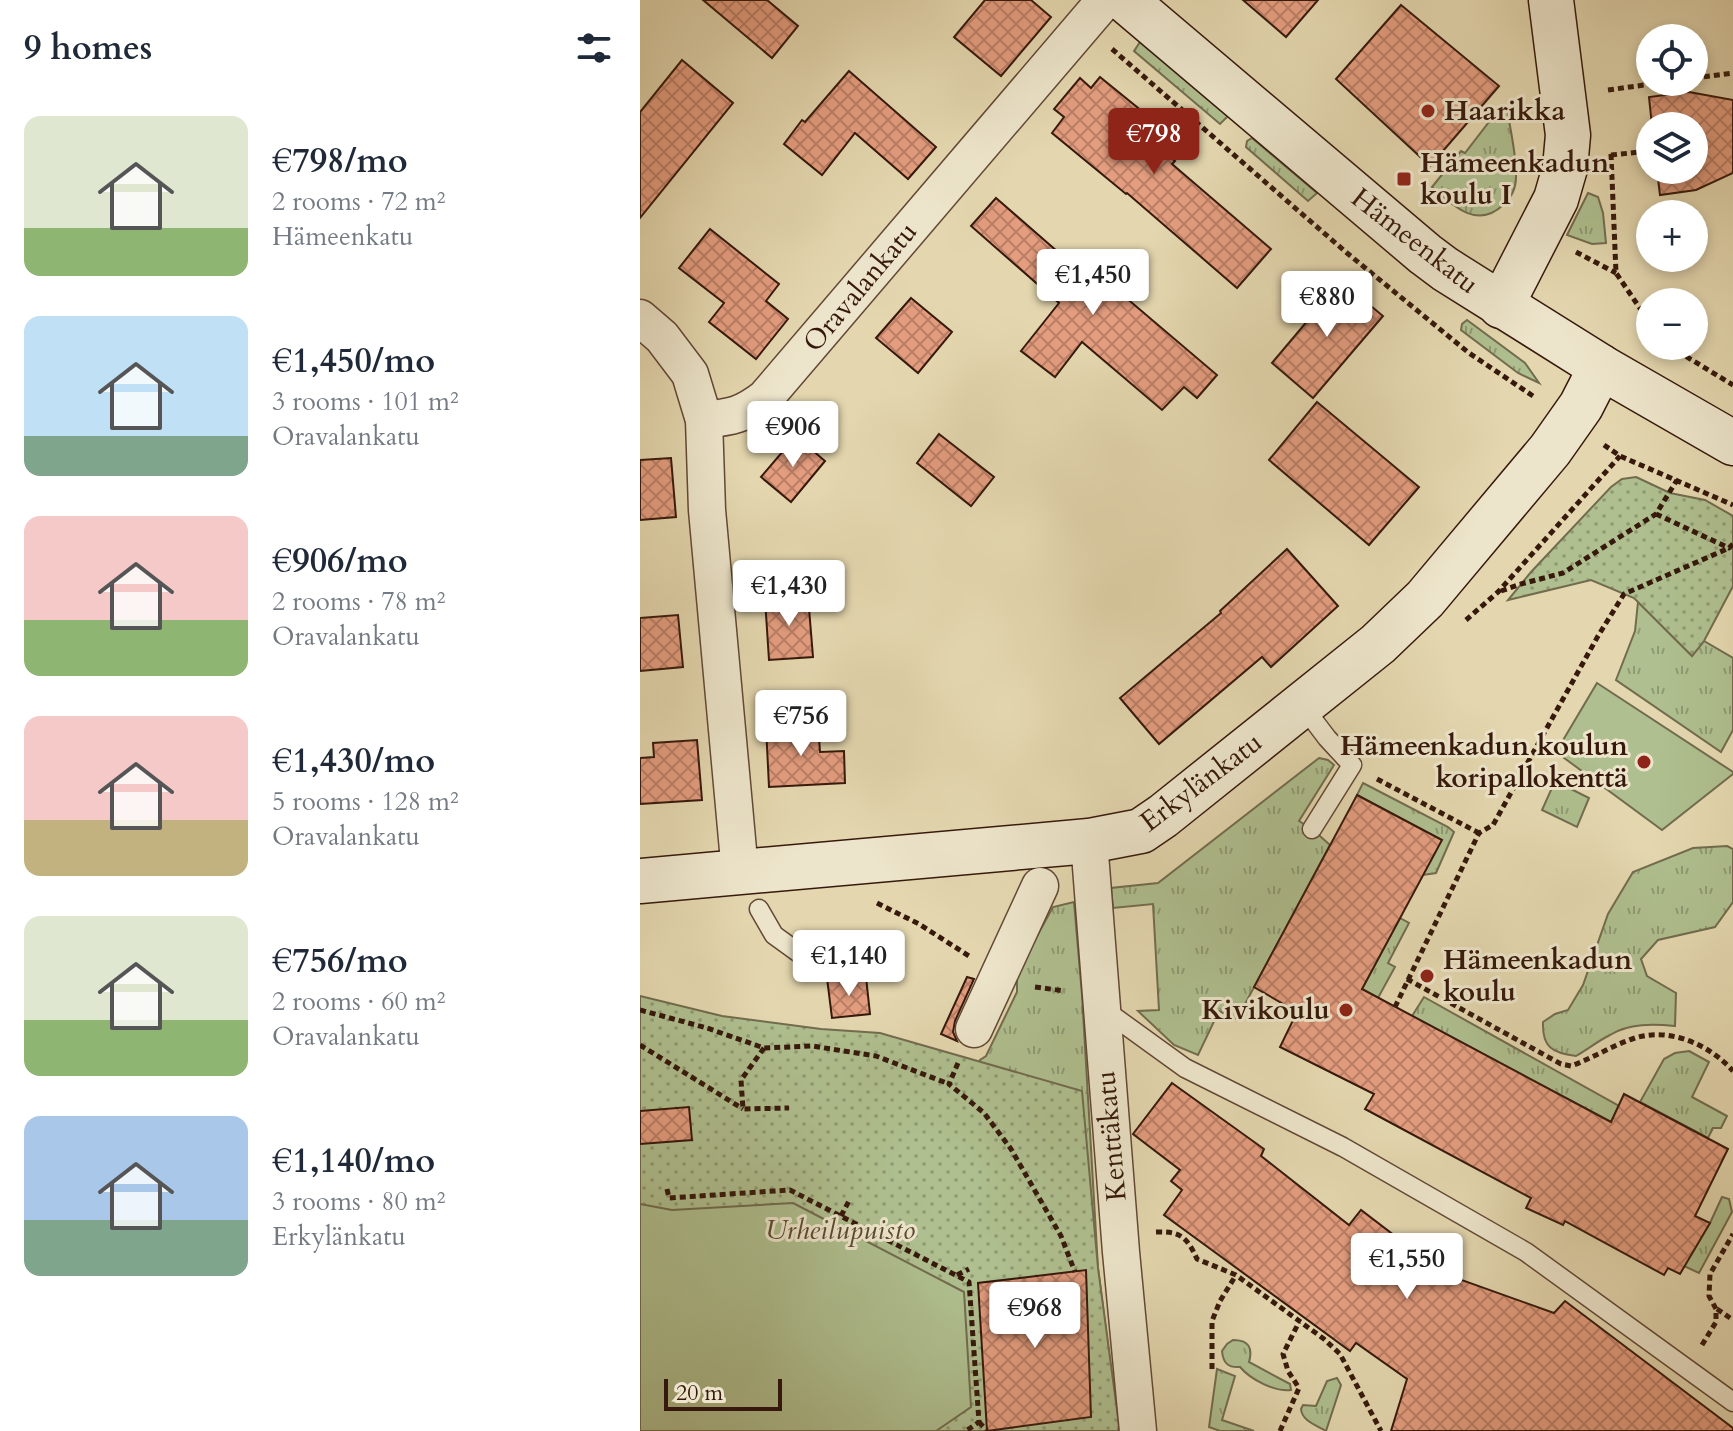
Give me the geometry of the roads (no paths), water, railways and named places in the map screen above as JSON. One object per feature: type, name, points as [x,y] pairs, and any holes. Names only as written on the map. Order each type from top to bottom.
[{"type":"street","name":"Oravalankatu","points":[[704,420],[747,411],[765,398],[1105,0]]},
{"type":"street","name":"Hämeenkatu","points":[[1125,0],[1425,254],[1501,306],[1733,443]]},
{"type":"street","points":[[1501,306],[1556,199],[1565,168],[1568,135],[1551,0]]},
{"type":"street","points":[[640,318],[662,337],[690,374],[704,420],[707,510],[749,890]]},
{"type":"street","name":"Erkylänkatu","points":[[640,881],[749,890],[1141,831],[1378,644],[1425,599],[1550,450],[1581,406],[1601,367]]},
{"type":"street","name":"Kenttäkatu","points":[[1089,841],[1119,1233],[1138,1431]]},
{"type":"street","points":[[974,1029],[1040,886]]},
{"type":"lane","points":[[1302,705],[1352,765],[1312,829]]},
{"type":"lane","points":[[749,890],[774,935],[803,956],[837,969],[860,967]]},
{"type":"lane","points":[[1101,1008],[1185,1068],[1343,1147],[1526,1252],[1733,1402]]},
{"type":"place","name":"Haarikka","points":[[1428,111]]},
{"type":"place","name":"Hämeenkadun koulu I","points":[[1404,179]]},
{"type":"place","name":"Hämeenkadun koulun koripallokenttä","points":[[1644,762]]},
{"type":"place","name":"Hämeenkadun koulu","points":[[1427,976]]},
{"type":"place","name":"Kivikoulu","points":[[1346,1010]]},
{"type":"park label","name":"Urheilupuisto","points":[[840,1230]]}]
